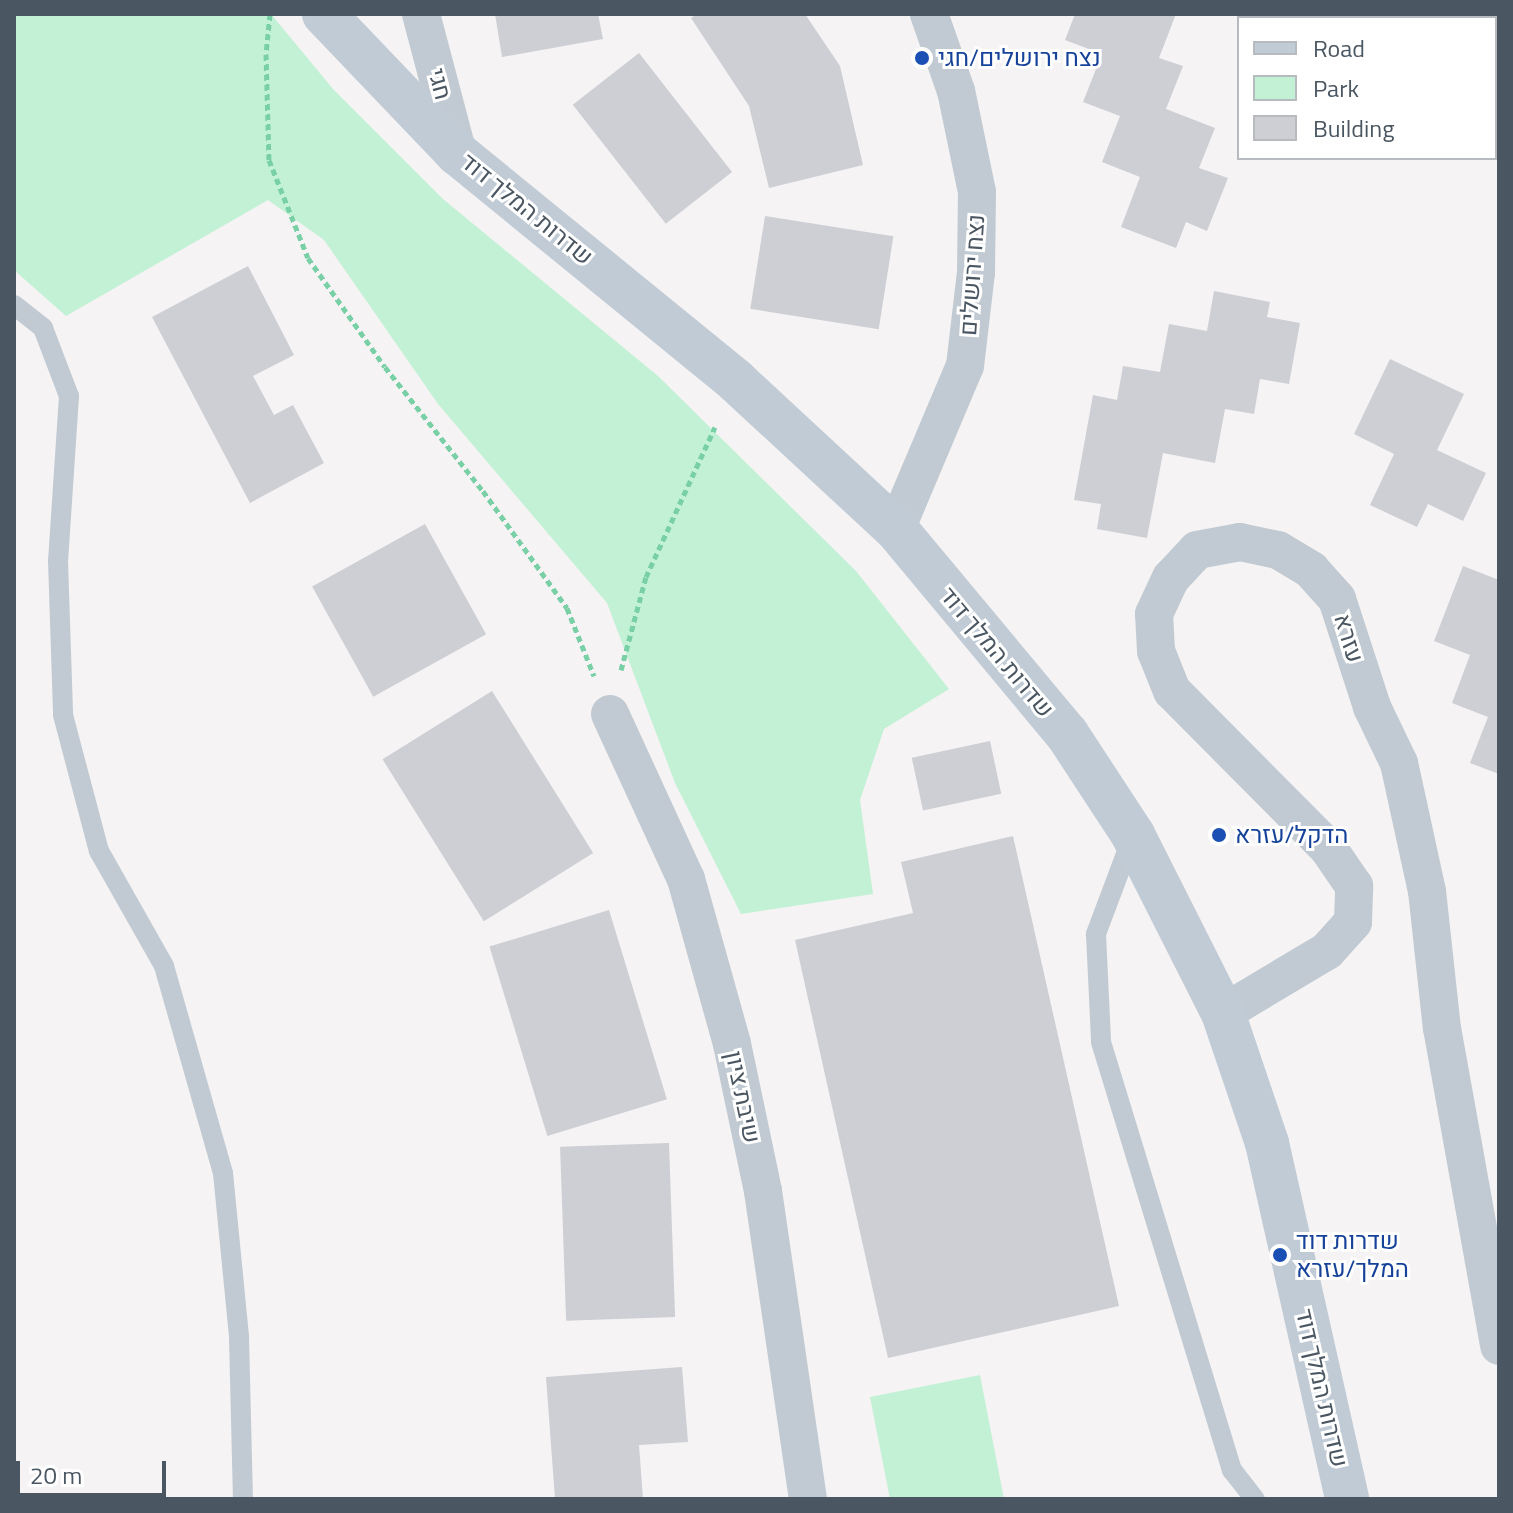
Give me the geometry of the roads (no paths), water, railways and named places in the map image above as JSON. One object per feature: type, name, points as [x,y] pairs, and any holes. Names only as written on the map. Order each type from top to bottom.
[{"type":"street","name":"שדרות המלך דוד","points":[[324,14],[458,154],[736,381],[896,529],[1067,734],[1133,835],[1223,1013],[1267,1143],[1347,1499]]},
{"type":"street","name":"חגי","points":[[421,14],[458,154]]},
{"type":"street","name":"נצח ירושלים","points":[[896,529],[965,366],[976,273],[977,192],[956,91],[929,14]]},
{"type":"street","name":"עזרא","points":[[1223,1013],[1327,951],[1353,922],[1354,886],[1328,848],[1172,691],[1156,651],[1154,614],[1171,578],[1197,550],[1240,542],[1278,550],[1311,570],[1337,599],[1372,707],[1399,763],[1427,891],[1442,1028],[1499,1346]]},
{"type":"street","name":"שיבת ציון","points":[[610,714],[686,879],[732,1044],[763,1191],[808,1499]]},
{"type":"lane","points":[[14,305],[43,328],[69,396],[58,561],[63,715],[99,851],[164,966],[223,1173],[239,1337],[243,1499]]},
{"type":"lane","points":[[1133,835],[1096,934],[1101,1042],[1223,1446],[1232,1470],[1255,1499]]},
{"type":"place","name":"נצח ירושלים/חגי","points":[[922,58]]},
{"type":"place","name":"הדקל/עזרא","points":[[1219,835]]},
{"type":"place","name":"שדרות דוד המלך/עזרא","points":[[1280,1255]]}]
